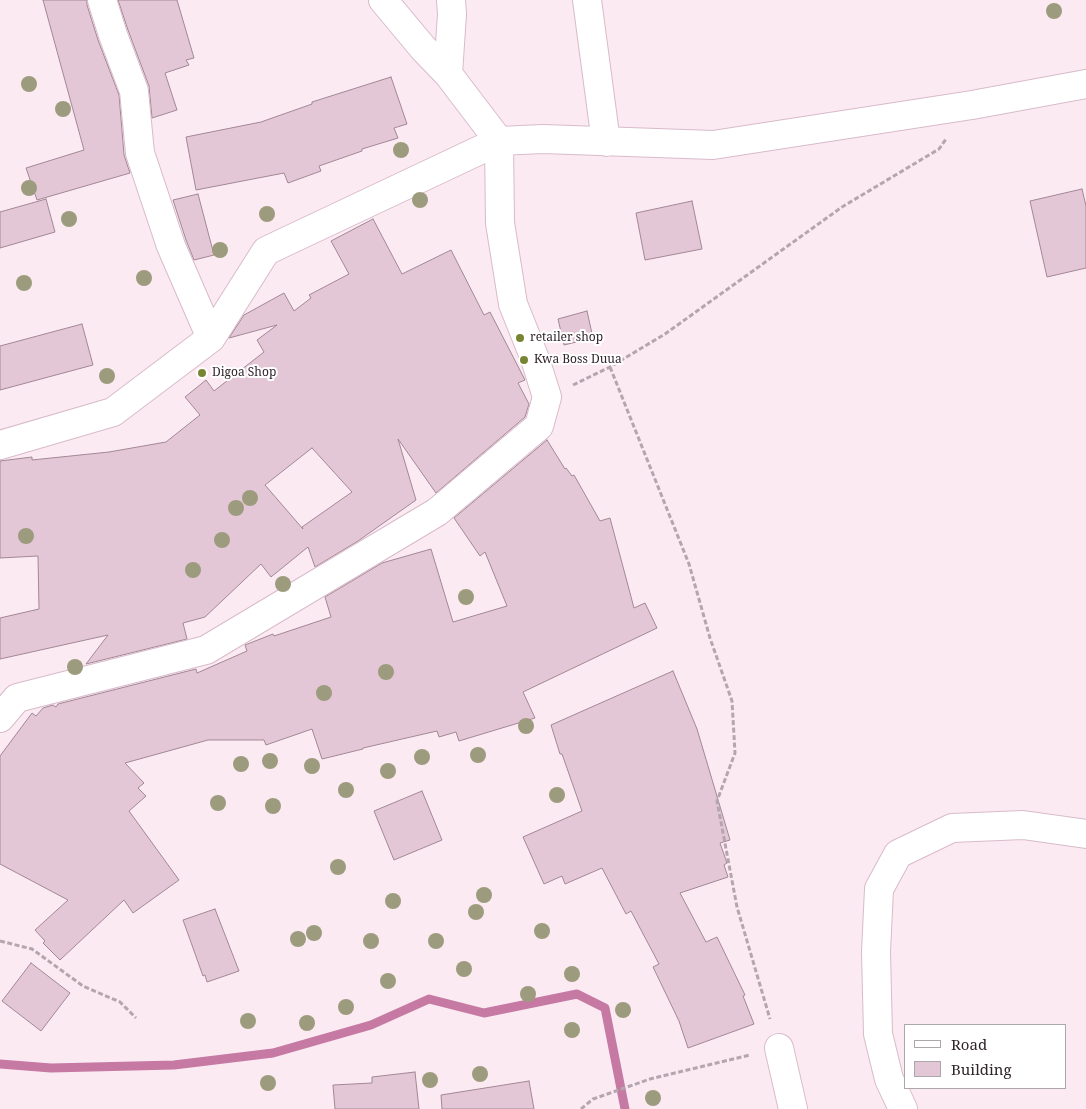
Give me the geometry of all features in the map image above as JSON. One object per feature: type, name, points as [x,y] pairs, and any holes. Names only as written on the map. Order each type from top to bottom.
[{"type":"street","points":[[102,0],[134,91],[140,153],[171,246],[211,338]]},
{"type":"street","points":[[0,718],[17,698],[206,650],[437,512],[539,426],[547,397],[536,359],[513,304],[500,222],[499,141],[448,74],[382,0]]},
{"type":"street","points":[[448,74],[452,14],[450,0]]},
{"type":"street","points":[[587,0],[606,142]]},
{"type":"street","points":[[0,445],[113,412],[211,338],[266,252],[499,141],[543,139],[712,145],[972,105],[1086,84]]},
{"type":"street","points":[[903,1109],[889,1079],[878,1034],[876,952],[879,889],[898,854],[952,828],[1023,825],[1086,834]]},
{"type":"street","points":[[779,1048],[793,1109]]},
{"type":"path","points":[[547,397],[610,367],[665,334],[842,207],[939,149],[972,105]]},
{"type":"path","points":[[581,1109],[593,1099],[650,1078],[779,1048],[738,907],[717,801],[735,753],[732,701],[710,638],[689,564],[610,367]]},
{"type":"path","points":[[0,941],[32,949],[83,986],[120,1002],[136,1018]]},
{"type":"building","points":[[43,0],[87,0],[98,40],[119,95],[124,155],[130,173],[37,200],[26,168],[84,150]]},
{"type":"building","points":[[118,0],[177,0],[194,58],[186,60],[189,65],[165,73],[177,110],[152,118],[149,86]]},
{"type":"building","points":[[391,77],[407,124],[394,128],[398,138],[362,149],[362,151],[319,166],[321,171],[288,183],[284,173],[196,190],[186,137],[261,122],[312,104],[312,102]]},
{"type":"building","points":[[1082,189],[1086,206],[1086,268],[1047,277],[1030,201]]},
{"type":"building","points":[[198,194],[214,255],[194,260],[173,200]]},
{"type":"building","points":[[46,199],[55,232],[0,248],[0,212]]},
{"type":"building","points":[[692,201],[702,249],[645,260],[636,213]]},
{"type":"building","points":[[373,219],[402,274],[451,250],[484,315],[490,312],[525,380],[518,383],[529,404],[525,417],[436,493],[398,439],[416,500],[358,541],[315,567],[308,547],[271,577],[261,564],[205,617],[183,623],[187,639],[86,664],[108,635],[0,659],[0,618],[39,609],[38,556],[0,558],[0,461],[32,457],[32,460],[109,452],[166,442],[200,415],[185,397],[206,380],[214,391],[264,352],[257,340],[277,325],[229,338],[244,315],[284,293],[294,311],[311,298],[309,295],[349,274],[331,241]],"holes":[[[312,448],[352,492],[302,527],[303,529],[265,485]]]},
{"type":"building","points":[[587,311],[593,338],[564,345],[558,319]]},
{"type":"building","points":[[82,324],[93,365],[0,390],[0,346]]},
{"type":"building","points":[[547,440],[565,469],[572,476],[574,475],[600,521],[610,518],[634,608],[645,603],[657,628],[523,692],[535,718],[459,741],[456,732],[439,737],[437,731],[322,759],[312,729],[266,745],[264,740],[208,740],[125,763],[144,783],[138,788],[146,796],[129,811],[179,880],[133,913],[124,900],[60,960],[43,943],[45,941],[35,930],[68,900],[0,864],[0,756],[32,713],[36,716],[43,708],[53,705],[56,707],[58,704],[196,669],[197,673],[247,651],[245,645],[273,634],[274,636],[331,617],[325,597],[382,563],[431,549],[453,622],[507,606],[485,552],[480,556],[454,518]]},
{"type":"building","points":[[673,671],[697,729],[730,840],[720,843],[727,863],[724,865],[728,877],[680,893],[706,942],[717,937],[745,995],[743,996],[754,1024],[688,1048],[679,1021],[653,967],[659,964],[631,911],[626,914],[602,868],[565,884],[562,876],[544,884],[523,837],[582,811],[551,725]]},
{"type":"building","points":[[422,791],[442,840],[394,860],[374,811]]},
{"type":"building","points":[[215,909],[239,971],[207,982],[205,975],[203,976],[183,920]]},
{"type":"building","points":[[31,963],[70,993],[41,1031],[2,1001]]},
{"type":"building","points":[[415,1072],[419,1109],[335,1109],[333,1085],[372,1083],[372,1077]]},
{"type":"building","points":[[529,1081],[534,1109],[442,1109],[441,1095]]},
{"type":"waterway","points":[[0,1064],[51,1068],[174,1065],[273,1053],[371,1025],[429,999],[484,1013],[577,994],[605,1008],[625,1109]]},
{"type":"place","name":"retailer shop","points":[[520,338]]},
{"type":"place","name":"Kwa Boss Duua","points":[[524,360]]},
{"type":"place","name":"Digoa Shop","points":[[202,373]]}]
